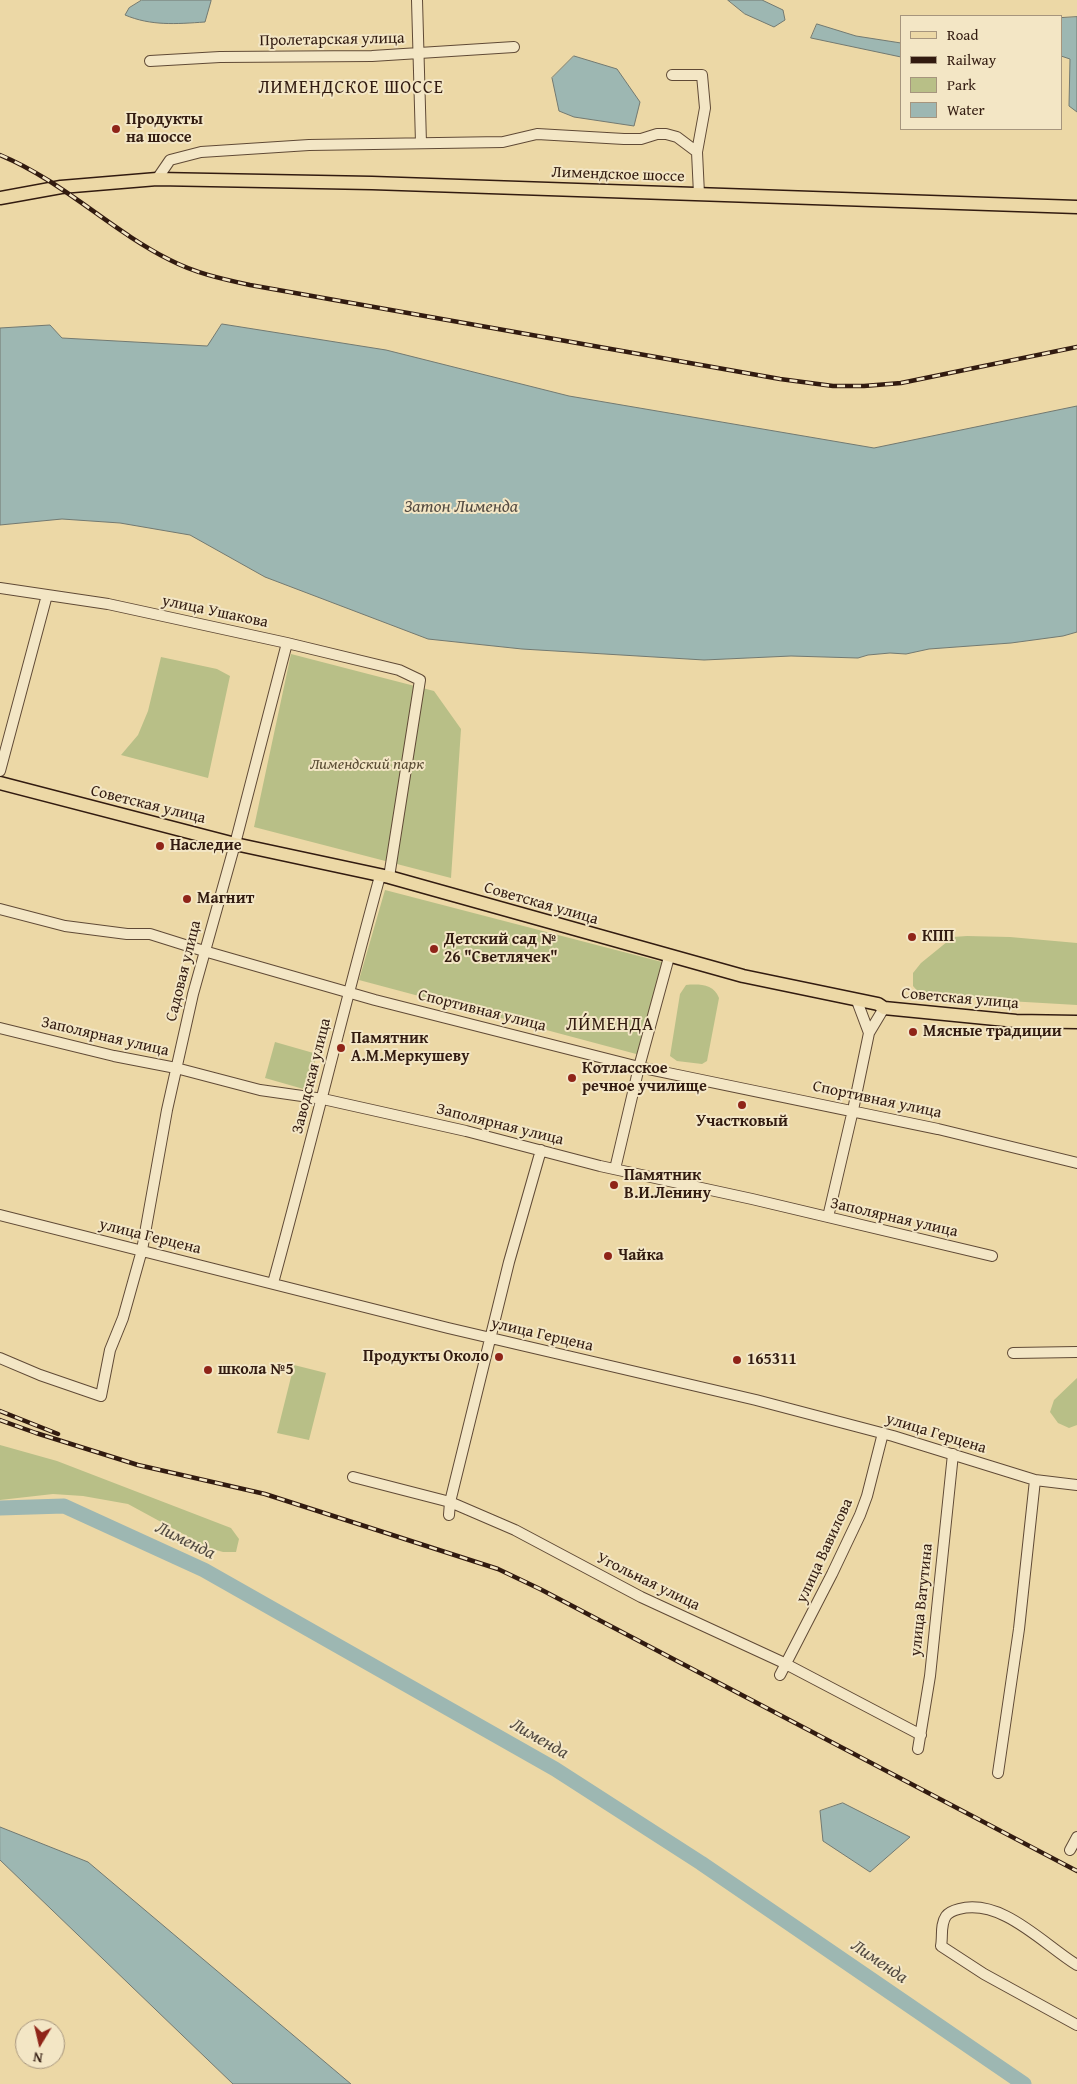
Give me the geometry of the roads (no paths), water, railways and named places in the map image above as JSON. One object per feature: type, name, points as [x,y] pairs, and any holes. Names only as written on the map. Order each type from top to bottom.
[{"type":"main road","name":"Лимендское шоссе","points":[[0,198],[61,187],[157,179],[372,183],[1077,207]]},
{"type":"main road","name":"Советская улица","points":[[0,783],[235,844],[385,876],[669,957],[743,976],[878,1004],[884,1008],[1016,1021],[1077,1022]]},
{"type":"street","points":[[417,0],[421,143]]},
{"type":"street","name":"Пролетарская улица","points":[[150,61],[220,57],[419,54],[475,48],[514,47]]},
{"type":"street","points":[[672,75],[702,75],[705,108],[697,152],[699,194]]},
{"type":"street","name":"Лимендское шоссе","points":[[157,179],[170,160],[201,152],[309,145],[503,142],[537,134],[641,139],[656,134],[666,134],[677,137],[697,152]]},
{"type":"street","name":"улица Ушакова","points":[[0,588],[108,604],[287,643],[399,670],[420,680]]},
{"type":"street","points":[[0,771],[48,595]]},
{"type":"street","name":"Садовая улица","points":[[0,1358],[40,1375],[101,1396],[110,1350],[123,1318],[142,1250],[176,1068],[204,951],[235,844],[287,643]]},
{"type":"street","name":"Заводская улица","points":[[273,1283],[323,1099],[348,991],[385,876],[420,680]]},
{"type":"street","name":"Спортивная улица","points":[[0,909],[64,926],[127,934],[150,934],[375,1000],[639,1067],[853,1110],[1077,1163]]},
{"type":"street","points":[[615,1169],[639,1067],[669,957]]},
{"type":"street","points":[[857,1000],[869,1033]]},
{"type":"street","points":[[828,1217],[869,1033],[884,1008]]},
{"type":"street","name":"Заполярная улица","points":[[0,1028],[114,1056],[176,1068],[260,1090],[323,1099],[466,1131],[615,1169],[992,1256]]},
{"type":"street","points":[[449,1515],[450,1502],[509,1262],[540,1150]]},
{"type":"street","name":"улица Герцена","points":[[0,1215],[491,1338],[756,1400],[883,1433],[1035,1480],[1077,1485]]},
{"type":"street","points":[[1013,1352],[1077,1352]]},
{"type":"street","name":"улица Вавилова","points":[[780,1675],[860,1515],[867,1496],[883,1433]]},
{"type":"street","name":"улица Ватутина","points":[[918,1750],[930,1676],[953,1454]]},
{"type":"street","name":"Угольная улица","points":[[353,1477],[450,1502],[515,1530],[641,1597],[786,1664],[921,1735]]},
{"type":"street","points":[[998,1774],[1019,1629],[1035,1480]]},
{"type":"street","points":[[1070,1850],[1077,1837]]},
{"type":"street","points":[[1077,1965],[1021,1924],[985,1908],[967,1907],[955,1910],[946,1915],[942,1926],[941,1946],[984,1974],[1077,2025]]},
{"type":"water","points":[[142,0],[211,1],[205,22],[174,24],[154,23],[125,15],[129,8]]},
{"type":"water","points":[[728,0],[762,0],[783,10],[785,20],[774,27],[745,14]]},
{"type":"water","points":[[1077,17],[1077,112],[1069,106],[1070,59],[1062,56],[1062,18]]},
{"type":"water","points":[[817,24],[856,36],[900,43],[900,57],[811,38]]},
{"type":"water","points":[[574,56],[617,69],[640,102],[634,126],[574,117],[559,111],[552,78]]},
{"type":"water","name":"Затон Лименда","points":[[222,324],[386,350],[569,396],[874,448],[1077,406],[1077,632],[1063,636],[1011,643],[929,649],[906,654],[890,653],[858,658],[791,656],[704,660],[522,649],[428,639],[265,577],[190,535],[120,523],[62,519],[0,525],[0,328],[50,325],[62,338],[207,346]]},
{"type":"water","points":[[843,1803],[910,1837],[870,1872],[823,1841],[820,1811]]},
{"type":"water","points":[[0,1827],[88,1862],[351,2084],[233,2084],[0,1860]]},
{"type":"waterway","name":"Лименда","points":[[0,1508],[64,1506],[204,1570],[555,1769],[701,1863],[1024,2084]]},
{"type":"railway","points":[[0,155],[45,178],[127,235],[179,265],[219,278],[250,285],[780,379],[833,386],[901,383],[1077,347]]},
{"type":"railway","points":[[0,1411],[58,1434]]},
{"type":"railway","points":[[0,1420],[138,1465],[265,1494],[498,1569],[540,1589],[1077,1871]]},
{"type":"place","name":"Продукты на шоссе","points":[[116,129]]},
{"type":"place","name":"Наследие","points":[[160,846]]},
{"type":"place","name":"Магнит","points":[[187,899]]},
{"type":"place","name":"КПП","points":[[912,937]]},
{"type":"place","name":"Детский сад № 26 \"Светлячек\"","points":[[434,949]]},
{"type":"place","name":"Мясные традиции","points":[[913,1032]]},
{"type":"place","name":"Памятник А.М.Меркушеву","points":[[341,1048]]},
{"type":"place","name":"Котласское речное училище","points":[[572,1078]]},
{"type":"place","name":"Участковый","points":[[742,1105]]},
{"type":"place","name":"Памятник В.И.Ленину","points":[[614,1185]]},
{"type":"place","name":"Чайка","points":[[608,1256]]},
{"type":"place","name":"Продукты Около","points":[[499,1357]]},
{"type":"place","name":"165311","points":[[737,1360]]},
{"type":"place","name":"школа №5","points":[[208,1370]]},
{"type":"district","name":"ЛИМЕНДСКОЕ ШОССЕ","points":[[351,88]]},
{"type":"district","name":"ЛИ́МЕНДА","points":[[610,1025]]},
{"type":"park label","name":"Лимендский парк","points":[[367,765]]}]
